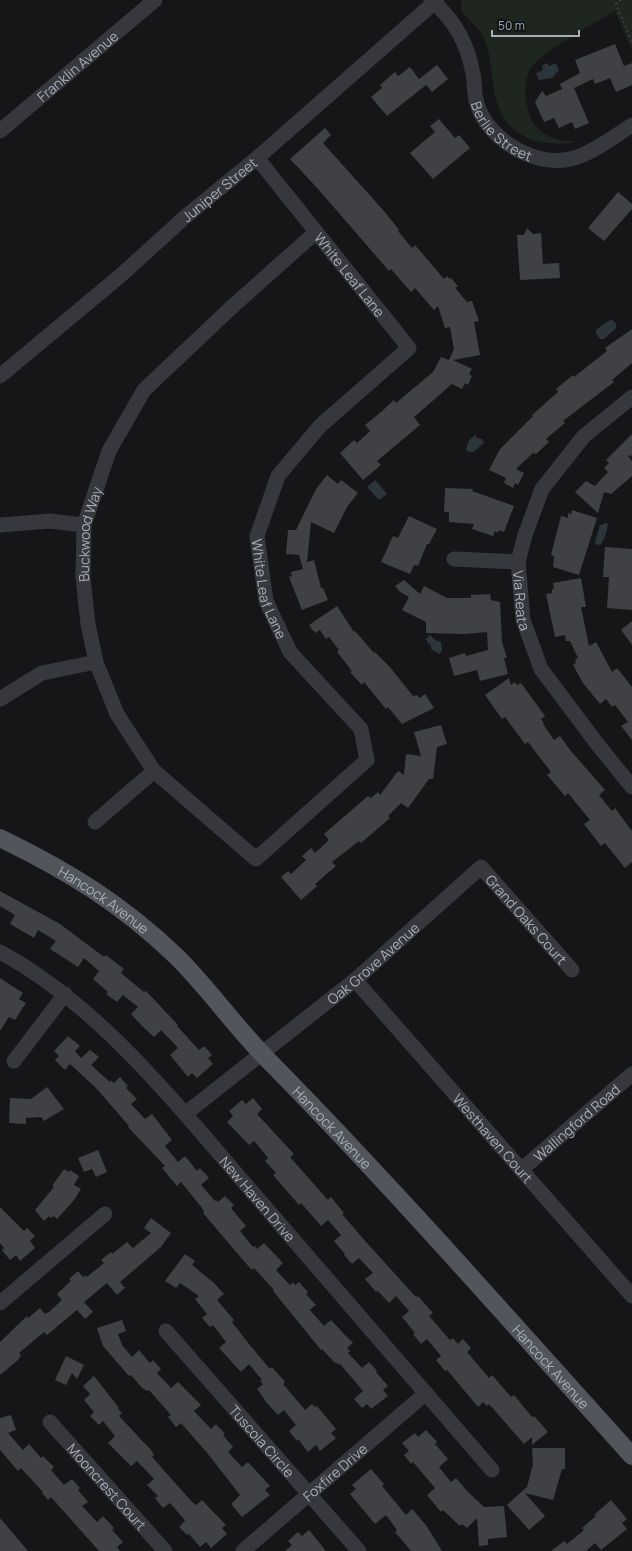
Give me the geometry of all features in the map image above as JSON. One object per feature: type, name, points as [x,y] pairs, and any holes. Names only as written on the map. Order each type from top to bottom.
[{"type":"main road","name":"Hancock Avenue","points":[[0,838],[63,870],[95,889],[124,910],[177,957],[213,995],[261,1053],[332,1125],[632,1456]]},
{"type":"street","name":"Franklin Avenue","points":[[0,131],[154,0]]},
{"type":"street","name":"Berlie Street","points":[[434,1],[454,23],[466,47],[473,74],[477,104],[490,128],[507,144],[525,154],[553,160],[576,158],[602,145],[632,125]]},
{"type":"street","name":"Juniper Street","points":[[0,376],[120,276],[185,217],[257,158],[434,1]]},
{"type":"street","name":"White Leaf Lane","points":[[256,859],[367,760],[361,729],[290,652],[266,601],[257,536],[278,476],[320,426],[409,348],[315,233],[257,158]]},
{"type":"street","name":"Buckwood Way","points":[[256,859],[154,771],[117,714],[96,662],[88,624],[83,577],[84,525],[109,451],[144,390],[234,305],[315,233]]},
{"type":"street","name":"Via Reata","points":[[632,397],[584,436],[542,489],[525,535],[518,562],[523,620],[541,669],[598,745],[632,787]]},
{"type":"street","points":[[0,525],[50,521],[84,525]]},
{"type":"street","points":[[454,559],[518,562]]},
{"type":"street","points":[[0,699],[42,673],[96,662]]},
{"type":"street","points":[[95,822],[154,771]]},
{"type":"street","name":"Oak Grove Avenue","points":[[185,1114],[356,980],[481,868]]},
{"type":"street","name":"Grand Oaks Court","points":[[481,868],[572,970]]},
{"type":"street","name":"New Haven Drive","points":[[0,952],[24,964],[65,994],[126,1050],[185,1114],[492,1470]]},
{"type":"street","name":"Westhaven Court","points":[[356,980],[632,1296]]},
{"type":"street","points":[[14,1061],[65,994]]},
{"type":"street","name":"Wallingford Road","points":[[521,1170],[632,1074]]},
{"type":"street","points":[[1,1299],[105,1214]]},
{"type":"street","name":"Tuscola Circle","points":[[166,1331],[359,1551]]},
{"type":"street","name":"Foxfire Drive","points":[[243,1551],[426,1394]]},
{"type":"street","name":"Mooncrest Court","points":[[50,1422],[164,1551]]},
{"type":"path","points":[[621,0],[616,4],[632,42]]},
{"type":"shaded area","points":[[461,0],[632,0],[632,50],[615,11],[557,46],[537,61],[528,74],[525,94],[529,113],[534,124],[548,136],[560,140],[572,141],[571,143],[556,144],[531,139],[520,134],[511,127],[503,117],[494,90],[486,42],[478,29],[461,11]]},
{"type":"shaded area","points":[[547,63],[549,66],[556,63],[559,70],[552,78],[539,80],[536,73],[543,70],[542,65]]},
{"type":"shaded area","points":[[613,320],[616,324],[616,328],[604,339],[600,339],[596,334],[596,330],[608,321]]},
{"type":"shaded area","points":[[475,435],[477,438],[482,439],[484,443],[473,452],[469,452],[466,450],[469,440]]},
{"type":"shaded area","points":[[375,480],[387,494],[379,500],[367,487]]},
{"type":"shaded area","points":[[606,523],[608,524],[604,539],[601,544],[596,545],[595,542],[600,525]]},
{"type":"shaded area","points":[[430,635],[435,640],[441,642],[442,651],[439,654],[431,649],[431,645],[426,639]]},
{"type":"building","points":[[615,44],[624,66],[632,63],[632,85],[616,92],[610,78],[595,84],[593,79],[574,88],[589,123],[575,129],[572,122],[559,128],[554,118],[544,122],[535,102],[542,91],[546,96],[562,89],[560,84],[580,73],[575,60]]},
{"type":"building","points":[[437,65],[448,79],[432,92],[426,85],[387,116],[371,97],[382,88],[380,85],[395,72],[398,76],[410,67],[419,79]]},
{"type":"building","points":[[439,119],[455,138],[459,135],[470,148],[433,179],[410,153],[435,132],[430,126]]},
{"type":"building","points":[[325,128],[331,135],[323,143],[384,211],[412,248],[415,245],[444,279],[447,276],[450,279],[451,278],[458,286],[455,288],[467,302],[472,301],[479,321],[474,322],[480,355],[453,360],[472,369],[469,374],[472,376],[468,385],[465,383],[462,389],[452,384],[414,417],[420,425],[377,461],[381,465],[363,480],[340,453],[354,440],[357,443],[370,431],[365,425],[394,400],[396,403],[433,372],[441,357],[449,360],[454,349],[450,327],[445,328],[438,306],[434,310],[415,288],[411,292],[391,269],[389,271],[290,159]]},
{"type":"building","points":[[618,192],[632,204],[632,209],[604,241],[588,228]]},
{"type":"building","points":[[527,228],[533,234],[541,233],[543,264],[559,263],[560,278],[520,280],[517,235],[524,235]]},
{"type":"building","points":[[632,329],[632,363],[612,380],[614,382],[563,421],[565,423],[546,439],[549,442],[536,454],[533,453],[516,469],[524,473],[518,485],[515,483],[513,488],[504,483],[506,478],[489,470],[500,449],[533,416],[532,415],[558,392],[556,389],[607,351],[605,348]]},
{"type":"building","points":[[632,434],[632,457],[630,455],[628,456],[632,461],[632,476],[611,494],[604,492],[598,513],[575,492],[586,481],[595,486],[608,472],[604,468],[609,463],[606,460]]},
{"type":"building","points":[[327,475],[338,484],[341,480],[358,493],[347,507],[334,533],[311,522],[307,562],[314,560],[321,588],[323,588],[328,600],[302,610],[289,577],[292,576],[291,572],[303,569],[299,555],[286,554],[288,530],[296,530],[316,489]]},
{"type":"building","points":[[445,488],[473,489],[472,491],[514,506],[504,532],[499,530],[498,533],[495,531],[493,536],[472,529],[474,524],[449,522],[449,512],[444,512]]},
{"type":"building","points":[[572,510],[597,518],[579,575],[553,567],[554,556],[551,555],[561,516],[568,518],[568,513],[571,514]]},
{"type":"building","points":[[409,516],[437,529],[429,544],[427,544],[418,566],[414,565],[410,574],[381,562],[393,536],[398,538]]},
{"type":"building","points":[[605,547],[632,549],[632,610],[607,608],[609,577],[603,577]]},
{"type":"building","points":[[581,578],[586,607],[581,607],[589,646],[596,642],[612,672],[617,668],[632,687],[632,740],[621,726],[628,722],[615,705],[612,707],[606,699],[600,704],[583,683],[573,665],[576,663],[575,660],[578,658],[570,641],[566,641],[565,635],[555,637],[546,594],[552,593],[552,589],[554,589],[553,583]]},
{"type":"building","points":[[404,580],[420,594],[424,586],[447,598],[471,598],[471,595],[490,594],[491,600],[500,602],[502,642],[507,658],[504,658],[508,674],[480,681],[477,670],[454,676],[449,658],[465,653],[466,656],[488,650],[487,632],[465,634],[426,633],[426,622],[402,610],[409,597],[400,592],[395,586]]},
{"type":"building","points":[[337,606],[354,632],[355,631],[374,653],[375,652],[389,666],[413,696],[417,695],[420,698],[425,694],[434,708],[402,724],[388,707],[386,709],[364,682],[362,685],[350,672],[352,671],[337,652],[339,650],[329,637],[326,639],[320,630],[315,633],[309,625]]},
{"type":"building","points":[[632,621],[632,645],[621,630]]},
{"type":"building","points":[[509,678],[511,685],[515,682],[517,685],[521,683],[545,716],[541,719],[554,740],[560,736],[605,790],[599,795],[612,811],[615,808],[632,831],[632,862],[625,868],[605,843],[601,846],[584,824],[590,820],[568,793],[565,796],[547,775],[551,772],[528,742],[525,744],[505,717],[502,719],[485,695]]},
{"type":"building","points":[[441,725],[447,744],[437,747],[433,779],[429,779],[408,808],[401,803],[388,816],[390,818],[361,843],[359,841],[332,862],[336,866],[315,884],[317,886],[301,900],[281,877],[288,871],[291,874],[306,860],[302,856],[311,848],[315,853],[329,840],[324,834],[368,796],[371,798],[378,792],[380,795],[398,771],[404,775],[406,754],[421,756],[414,732]]},
{"type":"building","points":[[0,891],[60,924],[104,957],[106,955],[124,969],[121,973],[144,992],[146,991],[199,1050],[204,1046],[212,1055],[208,1058],[213,1064],[197,1078],[192,1073],[188,1077],[170,1055],[178,1048],[161,1030],[154,1037],[142,1026],[131,1014],[138,1007],[123,995],[117,1002],[106,994],[108,992],[93,979],[99,971],[84,958],[78,967],[50,949],[56,941],[38,930],[34,938],[10,924],[15,915],[0,906]]},
{"type":"building","points":[[0,978],[23,993],[19,999],[26,1003],[15,1020],[9,1017],[0,1031]]},
{"type":"building","points":[[68,1036],[80,1046],[75,1051],[81,1058],[90,1050],[99,1057],[91,1065],[110,1082],[111,1080],[114,1083],[120,1077],[128,1086],[126,1088],[137,1099],[131,1104],[145,1119],[152,1114],[172,1140],[165,1146],[178,1162],[185,1156],[197,1171],[200,1168],[209,1178],[201,1185],[215,1201],[216,1200],[218,1202],[225,1196],[234,1205],[231,1208],[246,1226],[240,1231],[253,1247],[255,1246],[257,1249],[264,1243],[283,1263],[276,1270],[290,1285],[293,1282],[295,1285],[299,1282],[308,1292],[306,1294],[316,1305],[310,1310],[324,1326],[331,1320],[353,1343],[347,1348],[350,1351],[348,1353],[362,1368],[369,1362],[388,1386],[383,1390],[388,1396],[371,1409],[367,1404],[362,1408],[354,1399],[363,1391],[341,1365],[334,1362],[322,1349],[321,1350],[273,1291],[274,1290],[254,1268],[252,1270],[203,1213],[202,1208],[181,1182],[177,1186],[162,1168],[165,1166],[128,1127],[129,1126],[96,1088],[70,1064],[65,1070],[55,1060],[59,1056],[54,1051]]},
{"type":"building","points":[[47,1087],[64,1109],[44,1121],[41,1117],[26,1118],[26,1124],[9,1123],[10,1098],[31,1099]]},
{"type":"building","points":[[253,1098],[262,1109],[257,1114],[294,1154],[290,1157],[328,1200],[331,1197],[344,1213],[342,1214],[366,1242],[416,1297],[418,1296],[433,1313],[429,1316],[450,1340],[453,1338],[458,1344],[463,1339],[471,1348],[467,1352],[489,1378],[492,1375],[511,1397],[514,1395],[532,1417],[534,1416],[548,1432],[532,1445],[532,1437],[524,1444],[489,1404],[487,1406],[483,1402],[478,1407],[447,1370],[445,1371],[436,1360],[441,1356],[427,1339],[421,1344],[413,1334],[415,1333],[402,1317],[409,1311],[396,1296],[389,1303],[378,1291],[376,1292],[365,1279],[373,1273],[359,1258],[352,1264],[344,1255],[345,1254],[334,1241],[341,1235],[328,1220],[321,1226],[301,1203],[299,1205],[273,1175],[276,1173],[265,1161],[268,1158],[254,1141],[249,1145],[227,1122],[233,1116],[229,1111],[242,1100],[246,1104]]},
{"type":"building","points":[[98,1150],[107,1172],[96,1177],[92,1169],[84,1172],[78,1158]]},
{"type":"building","points":[[64,1169],[69,1172],[70,1170],[79,1176],[74,1185],[81,1189],[74,1200],[57,1219],[54,1216],[51,1218],[49,1216],[44,1221],[35,1210],[54,1187],[52,1186]]},
{"type":"building","points":[[0,1207],[24,1231],[27,1228],[35,1236],[30,1241],[35,1248],[20,1261],[16,1255],[10,1260],[2,1250],[4,1248],[0,1243]]},
{"type":"building","points":[[151,1218],[171,1233],[161,1247],[120,1282],[125,1288],[117,1295],[107,1283],[84,1302],[93,1312],[85,1319],[77,1310],[47,1335],[44,1332],[19,1353],[21,1355],[18,1360],[0,1375],[0,1342],[27,1316],[28,1318],[40,1308],[45,1314],[49,1312],[62,1300],[57,1294],[71,1281],[69,1279],[78,1271],[83,1277],[86,1275],[87,1277],[104,1263],[101,1260],[111,1252],[112,1254],[127,1242],[133,1248],[151,1233],[144,1228]]},
{"type":"building","points":[[185,1254],[195,1261],[192,1265],[214,1283],[224,1294],[217,1300],[234,1320],[232,1322],[270,1369],[272,1367],[285,1382],[283,1384],[305,1410],[312,1404],[315,1407],[317,1406],[336,1429],[331,1433],[336,1438],[320,1451],[316,1445],[308,1452],[298,1439],[297,1441],[289,1431],[296,1425],[284,1410],[278,1415],[267,1403],[257,1389],[263,1384],[260,1381],[262,1380],[249,1364],[241,1372],[219,1348],[226,1342],[213,1325],[210,1327],[202,1318],[207,1314],[195,1299],[199,1296],[180,1283],[176,1288],[165,1281]]},
{"type":"building","points":[[122,1320],[126,1331],[118,1334],[122,1345],[132,1357],[139,1350],[150,1363],[153,1360],[161,1369],[157,1373],[171,1388],[178,1382],[201,1405],[194,1411],[211,1429],[216,1424],[225,1434],[223,1435],[233,1447],[228,1452],[242,1467],[248,1462],[270,1486],[265,1490],[270,1495],[242,1517],[231,1504],[240,1495],[208,1454],[181,1423],[176,1427],[168,1417],[171,1415],[149,1390],[147,1391],[142,1388],[131,1375],[129,1376],[103,1346],[97,1328]]},
{"type":"building","points":[[66,1356],[84,1365],[77,1379],[72,1373],[66,1385],[55,1380]]},
{"type":"building","points":[[94,1376],[119,1408],[118,1409],[122,1413],[119,1416],[151,1450],[154,1455],[152,1457],[193,1503],[196,1505],[202,1500],[226,1525],[222,1528],[227,1534],[211,1548],[206,1542],[200,1547],[189,1534],[187,1535],[179,1527],[185,1521],[183,1518],[170,1503],[163,1508],[155,1498],[158,1496],[147,1485],[154,1479],[137,1461],[131,1466],[108,1443],[115,1436],[103,1421],[99,1425],[90,1416],[94,1412],[84,1400],[90,1394],[83,1386]]},
{"type":"building","points":[[11,1415],[16,1430],[8,1433],[23,1450],[29,1444],[41,1458],[43,1456],[54,1467],[51,1470],[64,1485],[72,1479],[80,1488],[78,1490],[88,1502],[82,1506],[97,1522],[103,1516],[114,1528],[112,1530],[123,1542],[117,1547],[120,1551],[99,1551],[51,1497],[48,1500],[42,1493],[43,1492],[21,1468],[18,1471],[0,1450],[0,1418]]},
{"type":"building","points":[[426,1430],[437,1442],[435,1444],[448,1459],[439,1467],[451,1482],[456,1478],[484,1507],[504,1506],[507,1537],[488,1539],[488,1545],[479,1546],[477,1518],[467,1528],[462,1524],[460,1526],[443,1510],[441,1512],[427,1495],[435,1488],[413,1462],[411,1464],[404,1455],[409,1451],[402,1443],[415,1433],[418,1437]]},
{"type":"building","points":[[532,1448],[565,1448],[565,1469],[562,1469],[553,1500],[525,1493],[545,1516],[529,1530],[507,1505],[527,1487],[533,1464]]},
{"type":"building","points":[[371,1469],[384,1484],[382,1486],[406,1515],[412,1509],[426,1525],[442,1551],[411,1551],[395,1532],[397,1530],[386,1515],[375,1524],[350,1494],[356,1489],[352,1485]]},
{"type":"building","points":[[611,1500],[627,1519],[622,1523],[627,1529],[601,1550],[595,1543],[586,1551],[551,1551],[564,1541],[567,1544],[584,1530],[582,1528]]},
{"type":"building","points":[[0,1518],[28,1551],[0,1551]]},
{"type":"building","points":[[309,1530],[326,1551],[285,1551],[292,1545],[288,1541],[298,1532],[302,1536]]}]
